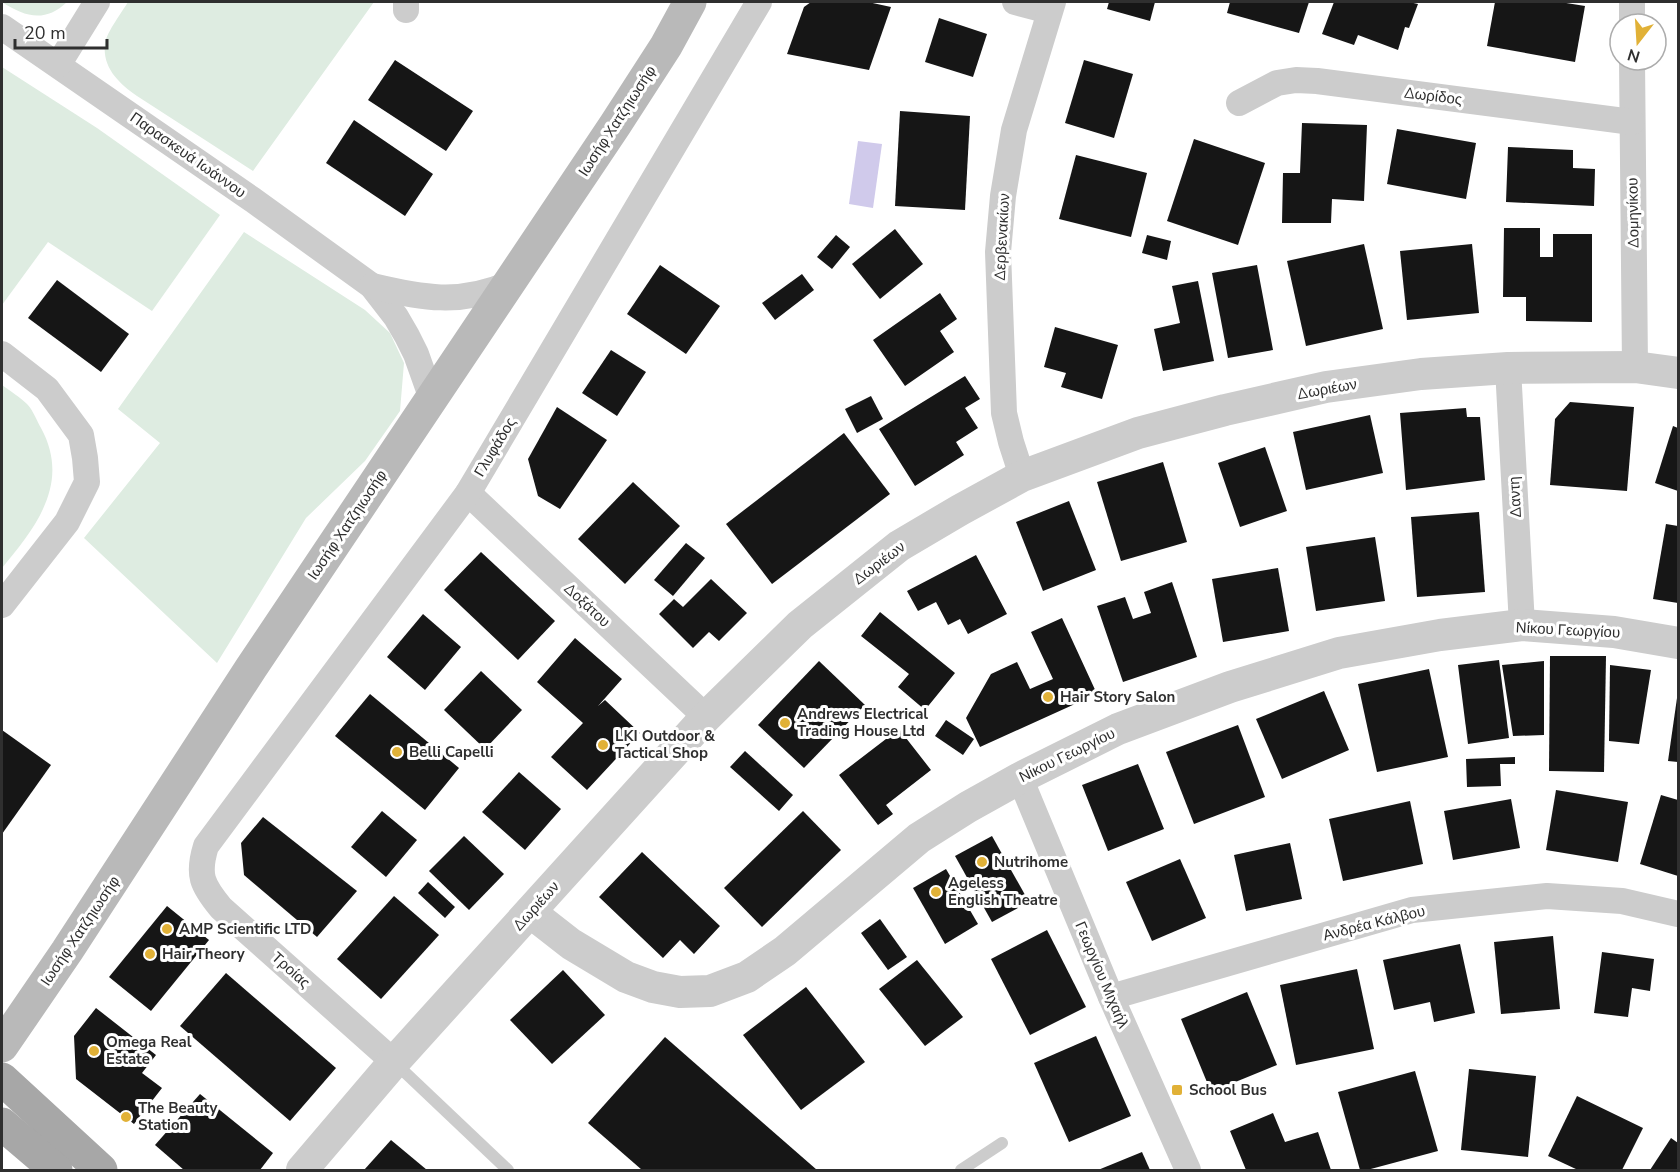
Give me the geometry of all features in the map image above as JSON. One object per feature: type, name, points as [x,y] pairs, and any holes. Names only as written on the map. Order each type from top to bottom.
[{"type":"main road","name":"Ιωσήφ Χατζηιωσήφ","points":[[2,1046],[666,46],[690,2]]},
{"type":"main road","points":[[2,1079],[102,1170]]},
{"type":"main road","points":[[2,1124],[56,1170]]},
{"type":"street","points":[[58,64],[97,2]]},
{"type":"street","name":"Γλυφάδος","points":[[200,870],[206,846],[213,833],[468,493],[759,2]]},
{"type":"street","points":[[1015,2],[1051,6]]},
{"type":"street","name":"Δερβενακίων","points":[[1022,476],[1004,413],[998,252],[1002,196],[1014,130],[1051,6]]},
{"type":"street","name":"Παρασκευά Ιωάννου","points":[[2,27],[253,200],[372,286],[396,317],[407,336],[432,399]]},
{"type":"street","name":"Δομηνίκου","points":[[1632,72],[1635,367]]},
{"type":"street","name":"Δωρίδος","points":[[1239,103],[1277,82],[1317,81],[1632,122]]},
{"type":"street","name":"Παρασκευά Ιωάννου","points":[[372,286],[424,297],[446,299],[481,295],[509,284]]},
{"type":"street","points":[[2,354],[47,389],[81,435],[86,458],[87,482],[67,522],[2,605]]},
{"type":"street","name":"Δωριέων","points":[[302,1170],[394,1062],[706,717],[800,625],[899,546],[1022,476],[1137,433],[1326,387],[1421,374],[1508,368],[1635,367],[1678,373]]},
{"type":"street","name":"Δαντη","points":[[1508,368],[1522,625]]},
{"type":"street","name":"Δοξάτου","points":[[468,493],[706,717]]},
{"type":"street","name":"Νίκου Γεωργίου","points":[[530,912],[571,944],[626,977],[653,987],[680,992],[710,991],[747,977],[785,951],[919,838],[968,807],[1118,729],[1230,687],[1339,653],[1440,635],[1522,625],[1614,632],[1678,643]]},
{"type":"street","name":"Γεωργίου Μιχαήλ","points":[[1020,778],[1188,1170]]},
{"type":"street","name":"Τροίας","points":[[200,870],[203,884],[221,908],[394,1062]]},
{"type":"street","name":"Ανδρέα Κάλβου","points":[[1112,997],[1412,910],[1547,896],[1622,901],[1678,914]]},
{"type":"lane","points":[[394,1062],[508,1170]]},
{"type":"lane","points":[[962,1170],[1002,1143]]},
{"type":"shaded area","points":[[2,2],[67,2],[51,13],[35,16]]},
{"type":"shaded area","points":[[128,2],[374,2],[253,171],[137,96],[113,74],[106,60],[106,38]]},
{"type":"shaded area","points":[[2,67],[97,128],[220,215],[152,311],[48,242],[2,305]]},
{"type":"shaded area","points":[[858,141],[882,144],[873,208],[849,204]]},
{"type":"shaded area","points":[[244,232],[365,310],[390,333],[404,363],[400,411],[365,461],[306,518],[217,663],[84,538],[160,443],[118,409]]},
{"type":"shaded area","points":[[2,385],[31,409],[49,448],[52,467],[51,486],[46,503],[27,537],[2,568]]},
{"type":"building","points":[[811,2],[868,2],[891,7],[869,70],[787,54],[804,7]]},
{"type":"building","points":[[1109,2],[1155,2],[1150,21],[1107,9]]},
{"type":"building","points":[[1230,2],[1309,2],[1299,33],[1227,13]]},
{"type":"building","points":[[1334,2],[1418,4],[1409,28],[1405,27],[1398,50],[1358,35],[1354,45],[1322,34]]},
{"type":"building","points":[[1495,2],[1560,2],[1585,6],[1575,62],[1487,46]]},
{"type":"building","points":[[939,18],[987,34],[973,77],[925,62]]},
{"type":"building","points":[[395,60],[473,111],[446,151],[368,100]]},
{"type":"building","points":[[1084,60],[1133,74],[1114,138],[1065,123]]},
{"type":"building","points":[[900,111],[970,116],[965,210],[895,206]]},
{"type":"building","points":[[354,120],[433,174],[405,216],[326,163]]},
{"type":"building","points":[[1302,123],[1367,125],[1364,201],[1332,199],[1331,223],[1282,223],[1283,173],[1300,173]]},
{"type":"building","points":[[1397,129],[1476,143],[1466,199],[1387,184]]},
{"type":"building","points":[[1194,139],[1265,163],[1238,245],[1167,221]]},
{"type":"building","points":[[1508,147],[1573,150],[1573,168],[1595,169],[1594,206],[1506,202]]},
{"type":"building","points":[[1076,155],[1147,173],[1131,237],[1059,219]]},
{"type":"building","points":[[1504,228],[1540,228],[1540,257],[1553,257],[1553,234],[1592,234],[1592,322],[1526,321],[1526,297],[1503,297]]},
{"type":"building","points":[[895,229],[923,264],[880,299],[852,264]]},
{"type":"building","points":[[836,235],[850,247],[832,269],[817,257]]},
{"type":"building","points":[[1147,235],[1171,241],[1167,260],[1142,253]]},
{"type":"building","points":[[1364,244],[1383,329],[1306,346],[1287,261]]},
{"type":"building","points":[[1472,244],[1479,313],[1407,320],[1400,251]]},
{"type":"building","points":[[660,265],[720,306],[686,354],[627,314]]},
{"type":"building","points":[[1257,265],[1273,350],[1228,358],[1212,273]]},
{"type":"building","points":[[802,274],[814,290],[775,320],[762,303]]},
{"type":"building","points":[[57,280],[129,334],[101,372],[28,318]]},
{"type":"building","points":[[1198,281],[1214,361],[1163,371],[1154,329],[1180,323],[1172,286]]},
{"type":"building","points":[[940,293],[957,319],[940,331],[954,352],[905,386],[873,340]]},
{"type":"building","points":[[1055,327],[1118,345],[1102,399],[1061,387],[1066,373],[1044,367]]},
{"type":"building","points":[[611,350],[646,372],[617,416],[582,393]]},
{"type":"building","points":[[965,376],[980,399],[965,408],[978,428],[956,442],[964,455],[915,486],[879,429]]},
{"type":"building","points":[[871,396],[883,419],[857,433],[845,409]]},
{"type":"building","points":[[1570,402],[1634,407],[1627,491],[1550,485],[1555,419]]},
{"type":"building","points":[[557,407],[607,440],[560,509],[538,496],[528,459]]},
{"type":"building","points":[[1466,408],[1467,417],[1480,417],[1485,480],[1406,490],[1400,413]]},
{"type":"building","points":[[1370,415],[1383,473],[1306,490],[1293,432]]},
{"type":"building","points":[[1673,426],[1678,428],[1678,491],[1655,483]]},
{"type":"building","points":[[844,433],[890,494],[772,584],[726,524]]},
{"type":"building","points":[[1265,447],[1287,511],[1240,527],[1218,463]]},
{"type":"building","points":[[1163,462],[1187,542],[1121,561],[1097,482]]},
{"type":"building","points":[[633,482],[680,526],[625,584],[578,539]]},
{"type":"building","points":[[1069,501],[1096,570],[1043,591],[1016,522]]},
{"type":"building","points":[[1479,512],[1485,592],[1417,597],[1411,517]]},
{"type":"building","points":[[1666,524],[1678,526],[1678,603],[1653,599]]},
{"type":"building","points":[[1375,537],[1385,601],[1316,611],[1306,547]]},
{"type":"building","points":[[686,543],[705,558],[673,596],[654,580]]},
{"type":"building","points":[[481,552],[555,621],[518,660],[444,590]]},
{"type":"building","points":[[976,555],[1007,614],[968,634],[960,619],[948,625],[936,602],[918,611],[907,591]]},
{"type":"building","points":[[1278,568],[1289,631],[1223,642],[1212,579]]},
{"type":"building","points":[[711,579],[747,613],[719,641],[709,632],[693,648],[659,614],[674,599],[683,607]]},
{"type":"building","points":[[1172,582],[1197,657],[1123,682],[1097,606],[1125,597],[1133,619],[1151,613],[1144,592]]},
{"type":"building","points":[[880,612],[955,673],[925,710],[898,687],[909,674],[861,636]]},
{"type":"building","points":[[423,614],[461,647],[425,690],[387,657]]},
{"type":"building","points":[[1062,618],[1097,694],[980,747],[966,718],[991,674],[1017,662],[1030,689],[1053,679],[1031,632]]},
{"type":"building","points":[[575,638],[622,679],[598,706],[605,700],[640,733],[587,790],[551,757],[583,723],[537,682]]},
{"type":"building","points":[[1550,656],[1606,656],[1604,772],[1549,771]]},
{"type":"building","points":[[1499,660],[1509,738],[1468,744],[1458,665]]},
{"type":"building","points":[[819,661],[865,705],[804,768],[758,725]]},
{"type":"building","points":[[1544,661],[1544,735],[1513,736],[1502,665]]},
{"type":"building","points":[[1610,665],[1651,670],[1639,744],[1609,741]]},
{"type":"building","points":[[1429,669],[1448,757],[1377,772],[1358,684]]},
{"type":"building","points":[[481,671],[522,710],[485,749],[444,710]]},
{"type":"building","points":[[1324,691],[1349,750],[1282,779],[1256,719]]},
{"type":"building","name":"Belli Capelli","points":[[370,694],[459,768],[425,810],[335,736]]},
{"type":"building","points":[[1678,698],[1678,762],[1668,761]]},
{"type":"building","points":[[946,720],[974,739],[963,755],[935,736]]},
{"type":"building","points":[[1238,725],[1265,797],[1194,824],[1166,752]]},
{"type":"building","points":[[899,729],[931,770],[886,805],[893,814],[878,825],[839,775]]},
{"type":"building","points":[[2,730],[51,765],[2,834]]},
{"type":"building","points":[[745,751],[793,795],[779,811],[730,767]]},
{"type":"building","points":[[1515,757],[1515,764],[1500,764],[1501,786],[1467,787],[1466,759]]},
{"type":"building","points":[[1138,764],[1164,829],[1108,851],[1082,785]]},
{"type":"building","points":[[519,772],[561,809],[525,850],[482,812]]},
{"type":"building","points":[[1556,790],[1628,802],[1618,862],[1546,850]]},
{"type":"building","points":[[1661,795],[1678,800],[1678,876],[1640,864]]},
{"type":"building","points":[[1511,799],[1520,848],[1453,860],[1444,811]]},
{"type":"building","points":[[1410,801],[1423,864],[1343,881],[1329,819]]},
{"type":"building","points":[[382,811],[417,840],[386,877],[351,847]]},
{"type":"building","points":[[803,811],[841,850],[762,927],[724,888]]},
{"type":"building","points":[[263,817],[357,891],[317,937],[244,875],[241,843]]},
{"type":"building","points":[[464,836],[504,874],[469,910],[429,871]]},
{"type":"building","points":[[992,836],[1029,902],[992,922],[955,856]]},
{"type":"building","points":[[1290,843],[1302,899],[1246,911],[1234,855]]},
{"type":"building","points":[[642,852],[720,926],[694,954],[680,940],[663,958],[599,897]]},
{"type":"building","points":[[1180,859],[1206,918],[1152,941],[1126,882]]},
{"type":"building","points":[[946,869],[978,924],[945,944],[913,888]]},
{"type":"building","points":[[428,882],[455,907],[445,918],[418,893]]},
{"type":"building","points":[[394,896],[439,935],[381,999],[337,959]]},
{"type":"building","points":[[167,906],[209,940],[151,1011],[109,977]]},
{"type":"building","points":[[880,919],[907,957],[888,970],[861,933]]},
{"type":"building","points":[[1047,930],[1086,1007],[1030,1035],[991,959]]},
{"type":"building","points":[[1553,936],[1560,1009],[1501,1014],[1494,942]]},
{"type":"building","points":[[1460,944],[1475,1013],[1434,1022],[1430,1002],[1394,1010],[1383,960]]},
{"type":"building","points":[[1602,952],[1654,959],[1650,991],[1632,988],[1628,1017],[1594,1013]]},
{"type":"building","points":[[917,960],[963,1017],[925,1046],[879,989]]},
{"type":"building","points":[[1357,969],[1374,1049],[1296,1065],[1280,985]]},
{"type":"building","points":[[563,970],[605,1015],[552,1064],[510,1020]]},
{"type":"building","points":[[226,973],[336,1068],[290,1121],[180,1026]]},
{"type":"building","points":[[806,987],[865,1062],[801,1110],[743,1035]]},
{"type":"building","points":[[1247,992],[1277,1065],[1211,1092],[1181,1019]]},
{"type":"building","points":[[96,1008],[156,1055],[142,1073],[162,1088],[134,1124],[76,1079],[74,1036]]},
{"type":"building","points":[[1096,1036],[1131,1116],[1069,1142],[1034,1063]]},
{"type":"building","points":[[665,1037],[817,1170],[642,1170],[588,1123]]},
{"type":"building","points":[[1469,1069],[1536,1076],[1528,1157],[1461,1150]]},
{"type":"building","points":[[1415,1071],[1438,1151],[1360,1170],[1338,1092]]},
{"type":"building","points":[[200,1094],[273,1153],[260,1170],[184,1170],[155,1145]]},
{"type":"building","points":[[1577,1096],[1643,1128],[1622,1170],[1578,1170],[1548,1156]]},
{"type":"building","points":[[1273,1113],[1285,1142],[1318,1132],[1331,1170],[1246,1170],[1230,1131]]},
{"type":"building","points":[[1671,1138],[1678,1143],[1678,1170],[1650,1170]]},
{"type":"building","points":[[391,1140],[427,1170],[364,1170]]},
{"type":"building","points":[[1142,1152],[1150,1170],[1098,1170]]},
{"type":"place","name":"Hair Story Salon","points":[[1048,697]]},
{"type":"place","name":"Andrews Electrical Trading House Ltd","points":[[785,723]]},
{"type":"place","name":"LKI Outdoor & Tactical Shop","points":[[603,745]]},
{"type":"place","name":"Belli Capelli","points":[[397,752]]},
{"type":"place","name":"Nutrihome","points":[[982,862]]},
{"type":"place","name":"Ageless English Theatre","points":[[936,892]]},
{"type":"place","name":"AMP Scientific LTD","points":[[167,929]]},
{"type":"place","name":"Hair Theory","points":[[150,954]]},
{"type":"place","name":"Omega Real Estate","points":[[94,1051]]},
{"type":"place","name":"School Bus","points":[[1177,1090]]},
{"type":"place","name":"The Beauty Station","points":[[126,1117]]}]
